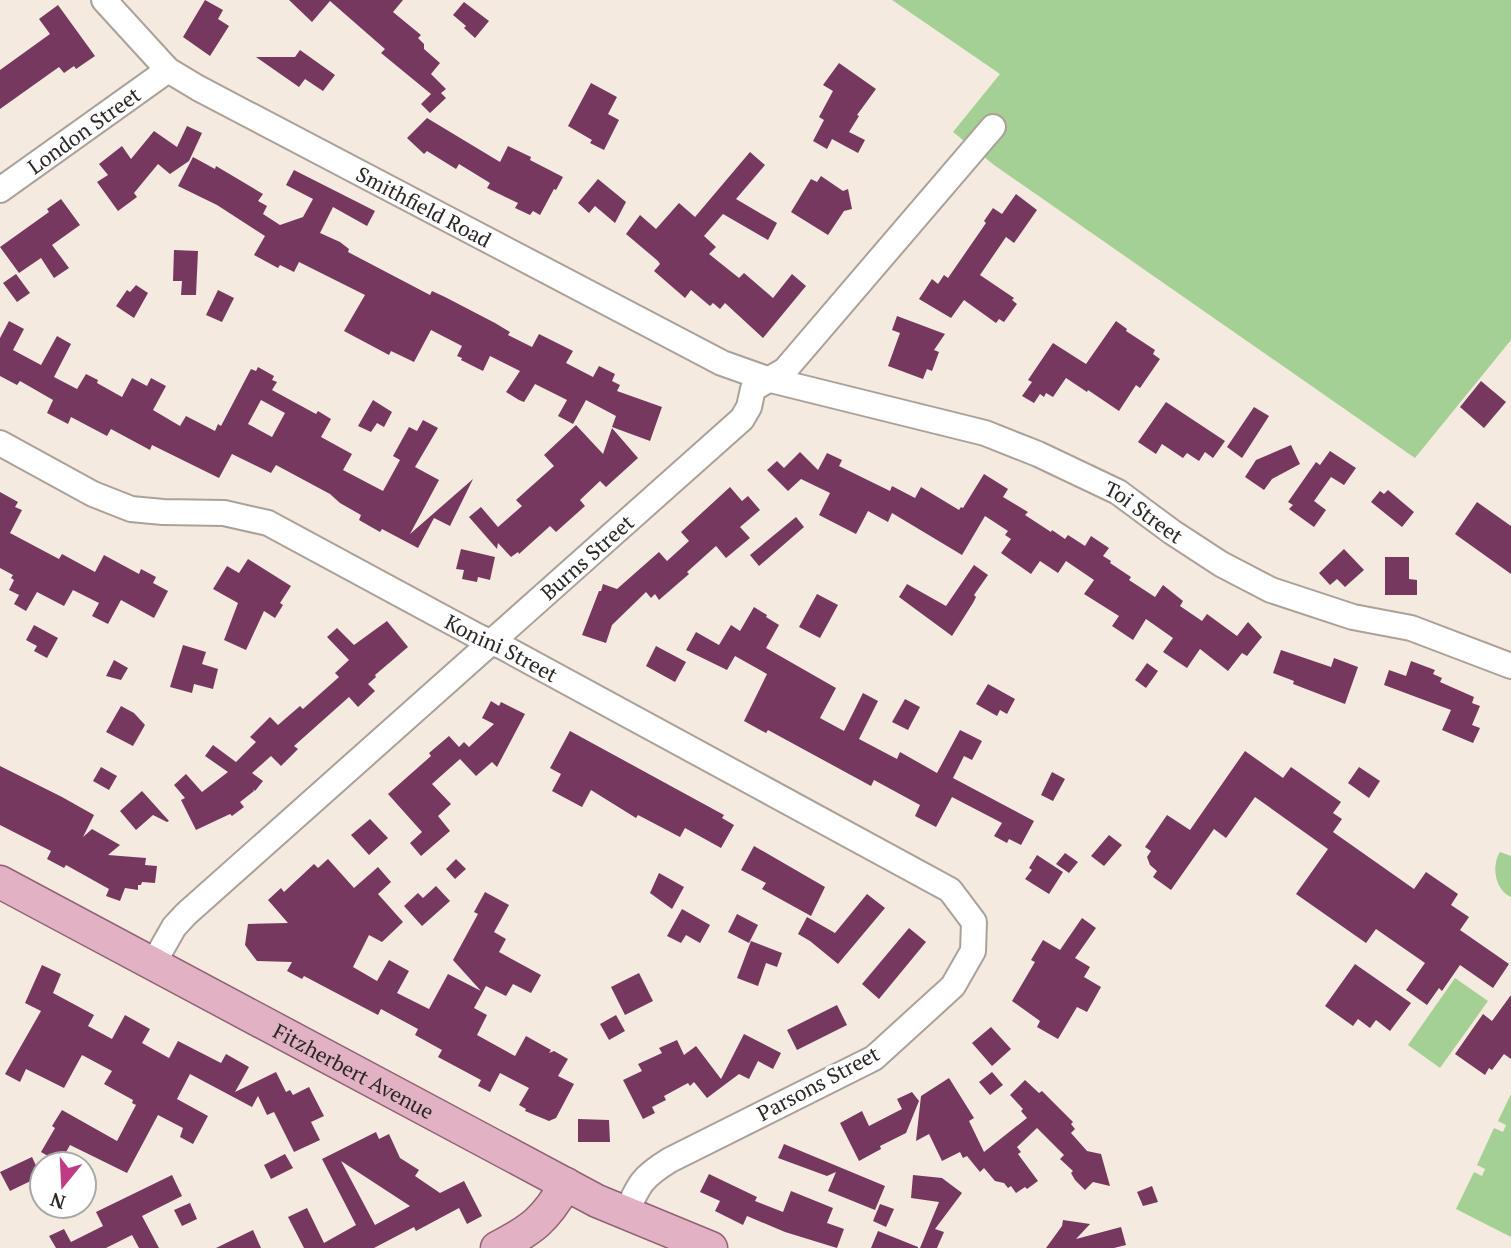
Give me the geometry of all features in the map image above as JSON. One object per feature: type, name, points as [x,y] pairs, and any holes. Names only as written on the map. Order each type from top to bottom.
[{"type":"main road","name":"Fitzherbert Avenue","points":[[0,882],[597,1201],[711,1248]]},
{"type":"main road","points":[[499,1247],[542,1220],[566,1184]]},
{"type":"street","name":"Smithfield Road","points":[[104,0],[168,70],[210,95],[722,363],[767,379]]},
{"type":"street","name":"London Street","points":[[0,190],[168,70]]},
{"type":"street","name":"Burns Street","points":[[153,964],[174,927],[186,914],[742,419],[749,407],[753,389],[785,370],[993,127]]},
{"type":"street","name":"Toi Street","points":[[767,379],[985,433],[1060,463],[1118,492],[1221,564],[1271,590],[1353,617],[1411,628],[1511,666]]},
{"type":"street","name":"Konini Street","points":[[0,443],[93,494],[131,509],[224,513],[268,523],[950,890],[974,922]]},
{"type":"street","name":"Parsons Street","points":[[626,1213],[640,1181],[651,1171],[874,1058],[953,986],[973,951],[974,922]]},
{"type":"green space","points":[[892,0],[1511,0],[1511,340],[1415,458],[994,165],[953,132],[1000,74]]},
{"type":"green space","points":[[1500,852],[1511,856],[1511,897],[1501,889],[1496,877]]},
{"type":"green space","points":[[1455,978],[1488,1001],[1440,1068],[1408,1045]]},
{"type":"green space","points":[[1511,1094],[1511,1237],[1456,1209],[1474,1172],[1482,1176],[1485,1169],[1477,1165],[1494,1128],[1503,1132],[1506,1125],[1498,1121]]},
{"type":"building","points":[[205,0],[223,10],[218,19],[229,26],[210,56],[183,37]]},
{"type":"building","points":[[289,0],[403,0],[393,12],[421,35],[418,38],[424,44],[424,49],[440,63],[431,74],[446,89],[441,93],[446,98],[430,113],[421,104],[431,94],[381,53],[385,49],[330,1],[312,22]]},
{"type":"building","points":[[464,2],[489,21],[475,38],[453,15]]},
{"type":"building","points":[[58,5],[95,56],[76,69],[74,66],[64,73],[59,67],[0,109],[0,70],[50,34],[39,19]]},
{"type":"building","points":[[300,50],[335,75],[323,91],[305,79],[299,87],[256,57],[295,57]]},
{"type":"building","points":[[839,63],[876,89],[857,115],[859,116],[849,132],[865,140],[858,153],[832,139],[827,149],[813,141],[824,120],[819,117],[833,91],[823,85]]},
{"type":"building","points":[[591,83],[617,97],[608,114],[619,120],[604,150],[568,126]]},
{"type":"building","points":[[427,118],[500,162],[508,146],[563,177],[540,215],[533,211],[530,215],[515,208],[518,203],[487,188],[490,183],[459,164],[456,169],[427,151],[424,154],[407,138]]},
{"type":"building","points":[[187,126],[202,133],[189,161],[170,174],[158,164],[134,193],[137,197],[118,211],[97,182],[108,175],[99,164],[122,146],[131,159],[154,131],[177,147]]},
{"type":"building","points":[[750,152],[765,165],[736,199],[777,223],[768,240],[723,214],[704,236],[716,247],[709,254],[739,278],[744,273],[773,298],[792,274],[806,286],[763,338],[725,303],[720,309],[713,303],[710,306],[691,290],[685,298],[654,271],[660,264],[658,261],[626,234],[640,215],[656,229],[679,203],[695,217]]},
{"type":"building","points":[[193,157],[215,169],[216,166],[263,194],[258,201],[267,206],[263,214],[280,225],[303,217],[313,199],[286,185],[294,170],[375,211],[367,226],[333,207],[320,233],[340,242],[349,249],[348,252],[430,295],[432,291],[495,323],[510,332],[508,335],[532,347],[539,334],[573,351],[566,363],[593,377],[599,366],[615,374],[612,381],[620,385],[617,391],[662,407],[650,441],[612,427],[616,416],[586,400],[573,424],[558,416],[567,400],[535,384],[524,402],[519,400],[506,392],[520,371],[490,356],[483,371],[457,356],[462,346],[431,330],[414,362],[391,351],[389,355],[344,331],[365,295],[299,262],[294,272],[280,265],[278,268],[254,255],[265,236],[217,205],[178,186]]},
{"type":"building","points":[[821,176],[843,191],[848,189],[852,209],[844,211],[828,235],[791,212],[811,179],[817,182]]},
{"type":"building","points":[[598,179],[626,202],[615,223],[595,206],[589,213],[578,203]]},
{"type":"building","points":[[1016,194],[1037,210],[1014,243],[1006,237],[980,275],[1014,298],[1012,300],[1017,304],[1004,322],[999,319],[996,323],[964,300],[951,318],[919,299],[932,279],[938,284],[944,275],[948,278],[986,223],[984,221],[993,208],[1002,214]]},
{"type":"building","points":[[61,199],[80,225],[52,245],[69,268],[54,278],[41,258],[19,273],[0,247],[49,212],[47,209]]},
{"type":"building","points":[[174,250],[198,251],[196,295],[181,295],[182,281],[173,281]]},
{"type":"building","points":[[16,274],[30,293],[17,302],[3,283]]},
{"type":"building","points":[[136,285],[148,293],[134,318],[116,306],[127,290],[130,292]]},
{"type":"building","points":[[218,290],[234,298],[222,322],[206,315]]},
{"type":"building","points":[[897,316],[945,334],[934,350],[939,352],[932,371],[927,369],[923,379],[888,366],[900,333],[892,330]]},
{"type":"building","points":[[9,321],[24,329],[13,350],[41,365],[57,336],[71,344],[54,377],[77,389],[86,374],[122,397],[132,378],[147,386],[151,378],[166,386],[153,410],[180,426],[186,416],[215,431],[218,424],[221,426],[251,369],[256,371],[258,367],[274,376],[272,380],[277,382],[272,390],[316,414],[318,411],[331,419],[321,437],[352,454],[343,470],[383,491],[400,460],[393,456],[409,427],[417,431],[423,420],[438,428],[415,467],[439,480],[410,534],[473,479],[450,526],[434,518],[418,548],[359,520],[361,515],[330,494],[276,465],[271,473],[232,454],[219,478],[152,445],[150,450],[111,429],[107,436],[71,417],[68,424],[47,413],[53,400],[20,381],[17,385],[0,376],[0,338]],"holes":[[[261,400],[285,413],[272,437],[248,424]]]},
{"type":"building","points":[[1116,321],[1155,350],[1153,354],[1160,359],[1140,388],[1136,385],[1119,411],[1066,378],[1053,397],[1046,393],[1044,397],[1040,394],[1034,403],[1022,396],[1032,382],[1028,380],[1053,343],[1086,364]]},
{"type":"building","points":[[1481,381],[1506,402],[1484,428],[1460,407]]},
{"type":"building","points":[[373,400],[392,412],[384,427],[377,423],[371,432],[358,426]]},
{"type":"building","points":[[1166,402],[1225,441],[1213,458],[1205,452],[1199,461],[1187,453],[1183,458],[1162,444],[1156,454],[1138,442]]},
{"type":"building","points":[[1254,407],[1269,416],[1242,458],[1227,447]]},
{"type":"building","points":[[576,425],[603,454],[612,428],[638,458],[606,487],[600,481],[580,500],[585,506],[556,532],[550,526],[519,554],[518,552],[511,557],[498,543],[497,549],[469,517],[481,507],[498,527],[522,506],[516,500],[554,466],[544,455]]},
{"type":"building","points":[[1291,445],[1300,464],[1272,479],[1264,490],[1245,477],[1256,460]]},
{"type":"building","points":[[1330,451],[1356,468],[1344,485],[1331,477],[1314,501],[1326,510],[1314,527],[1289,509],[1293,505],[1288,502],[1316,462],[1320,465]]},
{"type":"building","points":[[800,452],[818,470],[827,453],[842,460],[839,466],[890,491],[892,486],[915,498],[921,487],[959,510],[963,508],[984,474],[1008,489],[1003,497],[1028,512],[1025,515],[1051,532],[1052,530],[1065,539],[1068,535],[1085,546],[1091,536],[1109,548],[1103,556],[1131,577],[1129,580],[1155,597],[1163,585],[1183,601],[1180,606],[1202,621],[1207,614],[1237,636],[1248,622],[1262,637],[1247,656],[1242,653],[1228,671],[1200,649],[1187,668],[1163,652],[1173,638],[1146,619],[1133,640],[1112,626],[1119,616],[1084,594],[1094,580],[1066,561],[1058,573],[1040,561],[1031,574],[1001,553],[1011,539],[1005,535],[1008,531],[985,516],[962,555],[892,513],[888,522],[868,511],[856,534],[819,515],[830,493],[801,479],[788,491],[767,470],[777,461],[784,468]]},
{"type":"building","points":[[730,487],[742,501],[748,496],[760,510],[740,527],[750,538],[726,558],[716,546],[659,600],[655,594],[651,598],[646,592],[612,625],[606,643],[582,635],[603,584],[617,589],[659,552],[667,561],[689,541],[681,532]]},
{"type":"building","points":[[1388,490],[1414,512],[1402,527],[1371,502],[1380,491],[1384,494]]},
{"type":"building","points":[[0,492],[18,502],[15,507],[22,510],[10,533],[59,559],[62,554],[95,572],[104,555],[139,574],[141,569],[156,577],[153,583],[168,591],[154,618],[121,600],[108,624],[92,616],[99,603],[73,590],[64,606],[37,592],[26,611],[14,604],[19,595],[9,590],[14,580],[11,578],[13,575],[0,568]]},
{"type":"building","points":[[1477,502],[1511,526],[1511,574],[1455,534]]},
{"type":"building","points":[[796,517],[804,527],[759,566],[750,555]]},
{"type":"building","points":[[461,549],[495,557],[490,580],[478,577],[477,582],[462,579],[464,570],[456,569]]},
{"type":"building","points":[[1344,549],[1364,570],[1345,587],[1337,579],[1330,585],[1319,573]]},
{"type":"building","points":[[1385,557],[1409,557],[1409,579],[1417,580],[1417,595],[1385,595]]},
{"type":"building","points":[[248,559],[291,586],[280,603],[283,605],[275,618],[264,611],[246,650],[224,640],[238,603],[213,589],[227,566],[239,573]]},
{"type":"building","points":[[974,565],[988,575],[952,636],[899,597],[907,584],[946,606]]},
{"type":"building","points":[[817,594],[838,605],[820,638],[799,627]]},
{"type":"building","points":[[754,607],[779,625],[766,648],[836,688],[820,718],[844,731],[863,693],[878,701],[859,739],[897,759],[900,752],[937,773],[960,730],[982,741],[972,760],[964,756],[953,778],[1034,821],[1021,845],[1009,839],[1007,843],[994,836],[1002,823],[952,797],[936,827],[915,816],[920,805],[874,780],[871,786],[768,730],[766,733],[744,721],[767,674],[735,656],[727,670],[686,650],[696,632],[719,645],[731,625],[740,631]]},
{"type":"building","points":[[387,621],[408,647],[368,684],[375,691],[358,707],[349,697],[294,746],[298,749],[281,766],[271,756],[252,773],[263,781],[240,802],[244,807],[232,816],[230,814],[196,830],[181,800],[185,798],[174,785],[186,774],[202,792],[228,772],[205,756],[213,745],[236,762],[256,742],[250,737],[270,717],[278,725],[300,706],[303,709],[339,677],[335,673],[349,660],[327,637],[337,628],[354,645]]},
{"type":"building","points":[[34,625],[58,638],[47,658],[34,651],[37,646],[26,640]]},
{"type":"building","points":[[183,645],[206,652],[202,664],[218,669],[213,689],[194,684],[192,693],[170,687]]},
{"type":"building","points":[[656,646],[686,662],[675,682],[646,666]]},
{"type":"building","points":[[1281,650],[1331,667],[1334,658],[1358,667],[1345,704],[1293,684],[1294,681],[1273,673]]},
{"type":"building","points":[[114,660],[128,668],[121,680],[106,676]]},
{"type":"building","points":[[1411,661],[1435,670],[1433,674],[1442,678],[1440,682],[1474,697],[1472,703],[1480,706],[1472,725],[1480,728],[1473,743],[1442,730],[1451,710],[1384,685],[1389,670],[1406,676]]},
{"type":"building","points":[[1147,663],[1158,671],[1146,688],[1135,680]]},
{"type":"building","points":[[988,684],[1015,699],[1007,714],[1000,710],[997,716],[976,704]]},
{"type":"building","points":[[905,699],[920,707],[908,730],[892,722]]},
{"type":"building","points":[[491,701],[499,706],[501,702],[525,714],[497,767],[492,762],[476,776],[460,759],[432,784],[451,804],[438,816],[450,831],[421,856],[410,843],[422,832],[388,794],[449,736],[459,747],[464,742],[469,747],[494,724],[482,718]]},
{"type":"building","points":[[121,706],[134,713],[145,725],[133,746],[106,732]]},
{"type":"building","points":[[570,731],[724,815],[722,818],[734,825],[721,848],[685,828],[680,837],[638,815],[636,818],[591,790],[582,807],[552,791],[561,774],[550,768]]},
{"type":"building","points":[[1245,751],[1283,778],[1291,767],[1341,802],[1333,813],[1342,819],[1333,832],[1414,889],[1426,872],[1458,894],[1451,905],[1469,917],[1460,930],[1509,964],[1493,988],[1460,965],[1442,991],[1439,988],[1427,1005],[1406,990],[1425,963],[1376,929],[1366,943],[1296,894],[1328,849],[1255,797],[1226,838],[1214,829],[1171,890],[1153,877],[1157,871],[1150,865],[1147,857],[1151,851],[1145,847],[1167,815],[1190,830]]},
{"type":"building","points":[[0,766],[94,815],[83,837],[92,829],[120,845],[108,855],[146,858],[145,865],[157,866],[155,883],[142,882],[138,885],[138,890],[125,888],[120,901],[106,896],[109,889],[66,865],[64,868],[47,859],[51,851],[0,825]]},
{"type":"building","points":[[101,767],[117,776],[109,790],[93,781]]},
{"type":"building","points":[[1359,767],[1380,781],[1369,798],[1348,783]]},
{"type":"building","points":[[1052,772],[1065,779],[1053,801],[1041,795]]},
{"type":"building","points":[[142,791],[169,821],[153,815],[136,830],[120,811]]},
{"type":"building","points":[[370,819],[388,838],[369,855],[351,835]]},
{"type":"building","points":[[1109,835],[1122,845],[1104,866],[1091,856]]},
{"type":"building","points":[[754,846],[825,887],[811,916],[762,889],[766,883],[741,870]]},
{"type":"building","points":[[1065,853],[1078,862],[1069,873],[1056,864]]},
{"type":"building","points":[[1037,855],[1063,872],[1049,894],[1025,879],[1032,870],[1029,868]]},
{"type":"building","points":[[328,859],[354,888],[378,867],[391,882],[378,894],[403,922],[382,942],[369,935],[353,967],[377,981],[389,960],[409,971],[397,993],[429,1009],[448,974],[481,991],[453,960],[478,914],[474,912],[485,892],[509,905],[494,932],[506,939],[499,952],[541,975],[531,993],[513,984],[506,996],[486,986],[474,1008],[487,1015],[477,1035],[515,1056],[526,1036],[551,1050],[549,1053],[554,1051],[568,1059],[558,1076],[574,1084],[556,1118],[549,1121],[525,1111],[526,1109],[519,1105],[529,1088],[500,1073],[490,1092],[478,1086],[481,1080],[438,1057],[442,1050],[415,1035],[418,1029],[381,1009],[378,1015],[304,976],[302,979],[287,971],[292,962],[257,961],[245,945],[248,924],[288,923],[268,900],[281,888],[284,892],[314,864],[318,868]]},
{"type":"building","points":[[456,859],[466,869],[455,879],[446,869]]},
{"type":"building","points":[[659,873],[684,887],[672,909],[650,893]]},
{"type":"building","points":[[436,886],[450,901],[422,926],[404,906],[418,893],[423,898]]},
{"type":"building","points":[[867,894],[885,908],[838,964],[798,934],[807,917],[835,933]]},
{"type":"building","points":[[682,909],[710,925],[700,943],[686,935],[681,943],[667,936]]},
{"type":"building","points":[[737,914],[758,925],[749,943],[728,932]]},
{"type":"building","points":[[1082,918],[1096,928],[1075,958],[1090,967],[1084,977],[1101,987],[1087,1012],[1077,1007],[1058,1039],[1037,1027],[1040,1021],[1012,1001],[1035,962],[1031,960],[1043,940],[1060,950]]},
{"type":"building","points":[[909,928],[926,942],[879,999],[862,984]]},
{"type":"building","points":[[751,941],[782,953],[777,967],[766,963],[758,986],[737,978]]},
{"type":"building","points":[[1355,964],[1411,1003],[1390,1031],[1376,1020],[1370,1028],[1358,1019],[1353,1026],[1325,1006]]},
{"type":"building","points":[[42,965],[61,974],[53,993],[94,1015],[88,1026],[112,1039],[125,1015],[150,1029],[142,1043],[169,1058],[178,1041],[221,1063],[226,1054],[249,1067],[235,1092],[276,1072],[286,1092],[290,1090],[293,1095],[309,1087],[324,1116],[311,1122],[320,1140],[294,1152],[274,1112],[267,1115],[258,1096],[252,1107],[190,1074],[177,1099],[208,1116],[193,1144],[180,1137],[183,1128],[158,1115],[127,1173],[98,1159],[98,1150],[80,1150],[70,1145],[67,1150],[42,1150],[62,1110],[117,1141],[136,1105],[132,1103],[133,1100],[104,1084],[112,1071],[82,1055],[64,1088],[26,1069],[20,1082],[5,1074],[41,1011],[25,1003]]},
{"type":"building","points":[[639,973],[653,1001],[625,1015],[611,987]]},
{"type":"building","points":[[1511,995],[1511,1059],[1504,1054],[1485,1075],[1455,1054],[1483,1014],[1492,1021]]},
{"type":"building","points":[[837,1005],[847,1025],[797,1050],[787,1030]]},
{"type":"building","points":[[616,1015],[625,1031],[609,1040],[600,1024]]},
{"type":"building","points":[[991,1027],[1011,1049],[992,1066],[972,1043]]},
{"type":"building","points":[[744,1034],[781,1053],[773,1069],[758,1061],[749,1079],[739,1074],[707,1098],[694,1082],[690,1086],[688,1083],[664,1096],[666,1100],[652,1107],[655,1113],[643,1119],[623,1080],[642,1071],[638,1064],[662,1053],[659,1048],[677,1040],[684,1055],[696,1046],[721,1079]]},
{"type":"building","points":[[992,1072],[1003,1085],[990,1095],[979,1082]]},
{"type":"building","points":[[949,1078],[974,1118],[969,1121],[984,1152],[1027,1118],[1021,1111],[1023,1109],[1010,1095],[1025,1080],[1039,1093],[1042,1091],[1073,1122],[1071,1124],[1075,1129],[1071,1133],[1087,1151],[1101,1154],[1110,1186],[1093,1182],[1085,1190],[1075,1180],[1071,1173],[1073,1171],[1060,1159],[1064,1155],[1037,1128],[1017,1147],[1021,1152],[1018,1154],[1038,1181],[1016,1193],[1011,1186],[1008,1188],[1004,1183],[995,1181],[984,1168],[980,1172],[967,1156],[963,1158],[960,1152],[942,1161],[929,1134],[916,1141],[921,1096]]},
{"type":"building","points":[[912,1092],[919,1101],[906,1133],[880,1146],[881,1149],[859,1161],[840,1123],[862,1111],[869,1126],[902,1109],[897,1099]]},
{"type":"building","points":[[578,1119],[609,1120],[610,1142],[578,1142]]},
{"type":"building","points":[[376,1132],[379,1139],[389,1134],[400,1158],[419,1170],[415,1176],[440,1193],[464,1181],[482,1216],[467,1224],[459,1208],[416,1231],[414,1227],[374,1248],[304,1248],[288,1217],[307,1208],[324,1243],[356,1225],[322,1159]],"holes":[[[341,1161],[410,1206],[375,1225]]]},
{"type":"building","points":[[784,1144],[885,1186],[875,1210],[828,1191],[836,1172],[827,1176],[778,1158]]},
{"type":"building","points":[[285,1154],[293,1168],[271,1179],[264,1165]]},
{"type":"building","points":[[28,1159],[28,1182],[10,1191],[0,1172]]},
{"type":"building","points":[[709,1174],[757,1197],[755,1201],[783,1212],[791,1191],[833,1208],[827,1223],[844,1229],[837,1248],[785,1232],[747,1216],[743,1225],[715,1211],[720,1201],[700,1192]]},
{"type":"building","points":[[172,1175],[182,1196],[142,1216],[159,1248],[139,1248],[132,1235],[106,1248],[56,1248],[49,1236],[64,1229],[71,1242],[103,1226],[98,1211]]},
{"type":"building","points":[[913,1175],[942,1178],[962,1193],[935,1229],[944,1232],[937,1248],[920,1248],[939,1202],[911,1198]]},
{"type":"building","points":[[1152,1186],[1158,1202],[1143,1206],[1137,1192]]},
{"type":"building","points":[[190,1203],[197,1219],[182,1226],[174,1210]]},
{"type":"building","points":[[880,1204],[894,1209],[886,1227],[873,1221]]},
{"type":"building","points":[[1063,1220],[1090,1224],[1076,1239],[1121,1227],[1126,1245],[1114,1248],[1046,1248],[1062,1226]]},
{"type":"building","points":[[253,1230],[261,1248],[216,1248]]},
{"type":"building","points":[[878,1231],[918,1247],[918,1248],[871,1248]]}]
